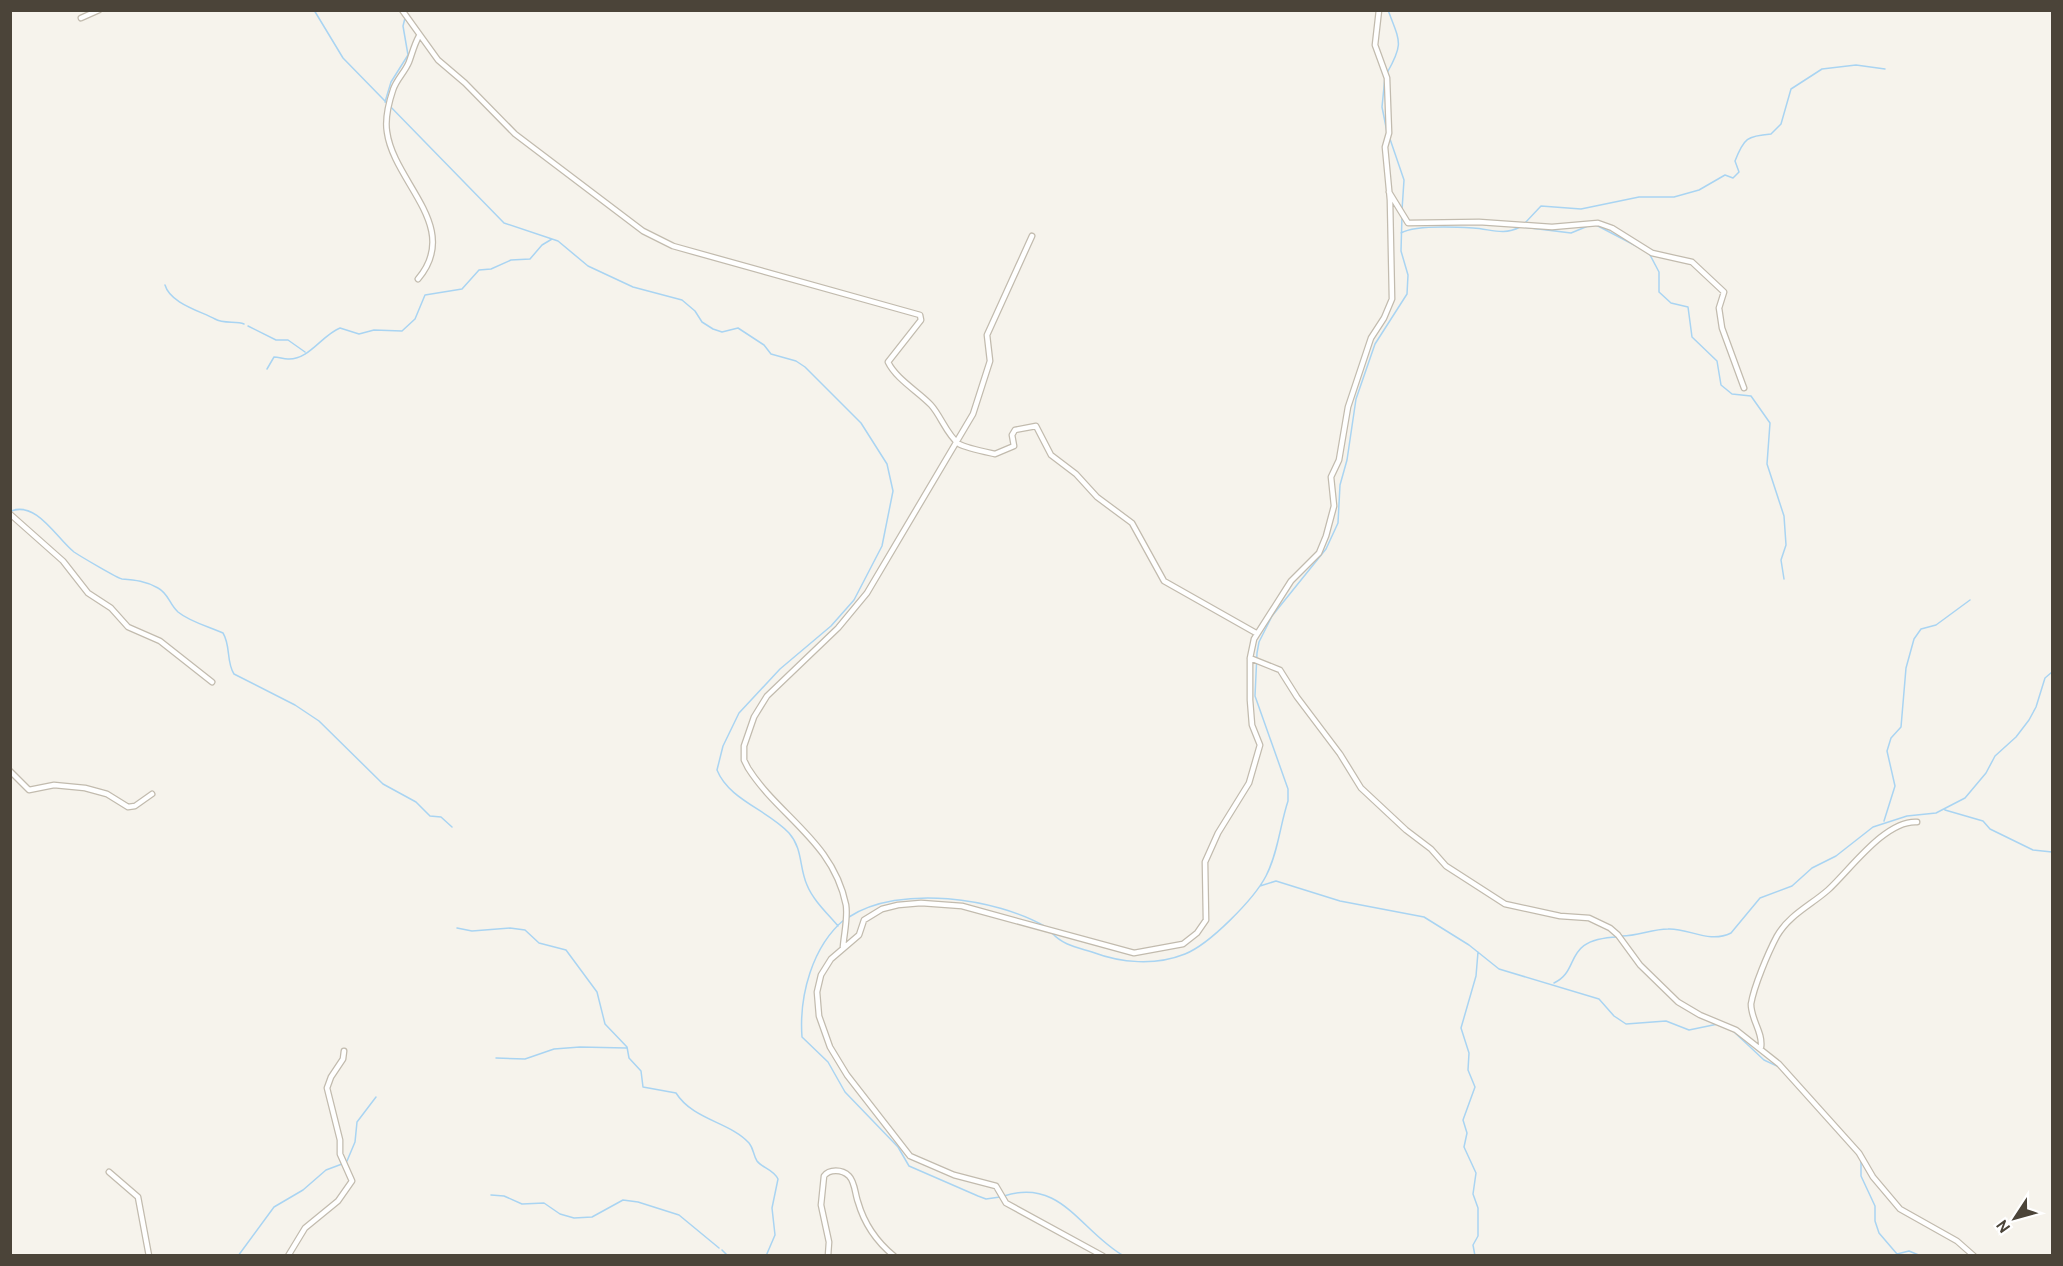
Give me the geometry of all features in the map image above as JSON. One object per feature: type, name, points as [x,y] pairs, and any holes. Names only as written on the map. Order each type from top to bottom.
[{"type":"street","points":[[81,18],[99,10]]},
{"type":"street","points":[[402,10],[442,65],[465,83],[515,134],[652,236],[673,246],[920,315],[921,320],[917,329],[888,362],[892,369],[930,403],[957,442],[970,449],[984,449],[995,454],[1014,446],[1012,435],[1015,430],[1036,426],[1051,455],[1076,474],[1097,497],[1132,523],[1164,581],[1256,633]]},
{"type":"street","points":[[1103,1256],[1011,1206],[996,1186],[954,1175],[910,1155],[847,1075],[822,1028],[818,983],[826,967],[843,947],[859,935],[864,920],[874,912],[889,907],[921,903],[946,904],[987,911],[1125,952],[1166,949],[1190,940],[1206,920],[1205,862],[1218,833],[1249,783],[1260,745],[1252,725],[1250,658],[1256,633],[1291,581],[1319,553],[1329,527],[1335,496],[1331,477],[1339,460],[1348,407],[1371,338],[1384,318],[1392,299],[1389,192],[1385,147],[1389,133],[1387,78],[1375,45],[1379,10]]},
{"type":"street","points":[[418,279],[432,258],[434,248],[427,213],[400,168],[387,126],[393,90],[409,64],[419,36]]},
{"type":"street","points":[[1389,192],[1408,223],[1479,222],[1552,227],[1591,222],[1612,228],[1657,255],[1692,262],[1724,292],[1719,308],[1722,328],[1744,388]]},
{"type":"street","points":[[843,947],[846,913],[839,885],[820,849],[748,768],[744,760],[748,729],[767,696],[838,628],[867,593],[957,442],[975,410],[988,370],[990,351],[987,335],[1032,236]]},
{"type":"street","points":[[10,514],[63,561],[88,593],[111,608],[128,627],[160,641],[212,682]]},
{"type":"street","points":[[1250,658],[1280,670],[1297,697],[1341,754],[1361,788],[1406,830],[1431,849],[1452,871],[1505,904],[1556,915],[1589,918],[1605,925],[1618,935],[1640,965],[1678,1002],[1700,1015],[1729,1026],[1761,1047],[1798,1083],[1859,1153],[1873,1177],[1900,1209],[1957,1241],[1974,1256]]},
{"type":"street","points":[[10,771],[30,790],[54,785],[85,788],[107,794],[128,807],[135,806],[152,794]]},
{"type":"street","points":[[1761,1047],[1761,1037],[1752,1015],[1752,999],[1778,935],[1802,908],[1830,889],[1866,851],[1894,828],[1905,822],[1917,822]]},
{"type":"street","points":[[288,1256],[305,1228],[338,1201],[352,1181],[340,1154],[340,1140],[327,1088],[331,1077],[343,1059],[344,1051]]},
{"type":"street","points":[[828,1256],[829,1242],[821,1201],[824,1176],[833,1171],[843,1172],[851,1179],[861,1213],[878,1240],[894,1256]]},
{"type":"street","points":[[110,1172],[138,1197],[149,1256]]},
{"type":"waterway","points":[[314,10],[343,58],[504,223],[558,241],[588,266],[633,287],[682,300],[695,311],[702,322],[713,329],[722,332],[738,328],[764,345],[771,354],[796,361],[805,367],[861,423],[887,464],[893,491],[882,546],[854,600],[831,626],[780,669],[739,713],[723,746],[717,770],[730,789],[789,833],[797,845],[810,891],[838,926]]},
{"type":"waterway","points":[[1387,73],[1398,48],[1397,36],[1388,10]]},
{"type":"waterway","points":[[385,102],[391,82],[408,55],[403,26],[405,18]]},
{"type":"waterway","points":[[1524,224],[1541,206],[1581,209],[1639,197],[1674,197],[1699,190],[1725,175],[1733,178],[1739,172],[1735,161],[1744,143],[1751,137],[1771,134],[1781,124],[1791,89],[1822,69],[1856,65],[1885,69]]},
{"type":"waterway","points":[[1385,77],[1382,107],[1387,132]]},
{"type":"waterway","points":[[1390,139],[1404,180],[1402,210]]},
{"type":"waterway","points":[[1052,933],[1070,945],[1115,959],[1150,962],[1174,958],[1207,941],[1252,896],[1266,876],[1288,801],[1288,789],[1255,696],[1259,642],[1272,616],[1326,549],[1338,523],[1340,485],[1347,460],[1356,399],[1375,344],[1407,294],[1408,275],[1401,251],[1402,215]]},
{"type":"waterway","points":[[1596,225],[1640,248]]},
{"type":"waterway","points":[[1523,227],[1571,233],[1588,226]]},
{"type":"waterway","points":[[1401,233],[1407,230],[1446,227],[1502,232],[1520,227]]},
{"type":"waterway","points":[[267,369],[274,357],[288,359],[302,356],[340,328],[359,334],[374,330],[402,331],[415,319],[425,295],[462,289],[479,270],[491,269],[511,260],[530,259],[542,245],[552,239]]},
{"type":"waterway","points":[[1649,253],[1659,272],[1659,292],[1671,303],[1688,307],[1692,337],[1717,361],[1721,385],[1732,394],[1751,396],[1770,423],[1767,464],[1784,516],[1786,545],[1781,560],[1784,579]]},
{"type":"waterway","points":[[165,285],[173,297],[186,306],[218,321],[244,324]]},
{"type":"waterway","points":[[248,326],[276,340],[288,340],[305,352]]},
{"type":"waterway","points":[[11,511],[20,509],[38,516],[74,552],[119,578],[145,582],[158,588],[183,616],[223,633],[234,674],[295,705],[319,721],[383,784],[416,802],[430,816],[441,817],[452,827]]},
{"type":"waterway","points":[[1884,821],[1895,786],[1887,751],[1891,738],[1901,727],[1906,668],[1914,639],[1921,629],[1936,625],[1970,600]]},
{"type":"waterway","points":[[1622,936],[1668,929],[1715,937],[1731,933],[1760,898],[1792,886],[1812,868],[1836,856],[1873,827],[1907,816],[1936,813],[1965,798],[1986,773],[1995,756],[2016,737],[2029,720],[2036,707],[2045,678],[2052,672]]},
{"type":"waterway","points":[[1945,810],[1983,821],[1990,829],[2033,850],[2052,852]]},
{"type":"waterway","points":[[1260,886],[1276,881],[1340,901],[1424,917],[1469,945],[1499,969],[1599,999],[1614,1016],[1626,1024],[1666,1021],[1689,1030],[1718,1024]]},
{"type":"waterway","points":[[849,917],[870,907],[894,901],[921,898],[948,899],[975,902],[1001,909],[1046,927]]},
{"type":"waterway","points":[[845,919],[824,943],[810,973],[803,1005],[802,1037],[828,1062],[845,1092],[898,1147],[909,1166],[986,1199],[1000,1197]]},
{"type":"waterway","points":[[457,928],[472,931],[510,928],[525,930],[539,943],[566,950],[597,992],[605,1024],[627,1047],[629,1058],[641,1071],[643,1087],[676,1093],[692,1109],[732,1130],[749,1143],[757,1161],[778,1179],[772,1208],[775,1235],[766,1256]]},
{"type":"waterway","points":[[1554,983],[1568,971],[1575,956],[1588,943],[1618,937]]},
{"type":"waterway","points":[[1475,1256],[1473,1245],[1478,1236],[1478,1208],[1473,1194],[1476,1173],[1464,1147],[1467,1133],[1463,1120],[1475,1087],[1468,1070],[1469,1053],[1461,1028],[1476,976],[1478,952]]},
{"type":"waterway","points":[[1733,1031],[1764,1060],[1781,1068]]},
{"type":"waterway","points":[[496,1058],[525,1059],[554,1049],[626,1048]]},
{"type":"waterway","points":[[347,1161],[355,1142],[357,1122],[376,1097]]},
{"type":"waterway","points":[[1861,1159],[1861,1176],[1875,1206],[1875,1221],[1879,1233],[1897,1254],[1909,1251],[1921,1256]]},
{"type":"waterway","points":[[238,1256],[274,1207],[303,1190],[326,1170],[342,1164]]},
{"type":"waterway","points":[[1004,1196],[1024,1192],[1041,1194],[1056,1200],[1109,1246],[1124,1256]]},
{"type":"waterway","points":[[491,1195],[504,1196],[522,1204],[544,1203],[560,1214],[574,1218],[592,1217],[623,1200],[638,1202],[679,1215],[719,1248]]},
{"type":"waterway","points":[[722,1250],[728,1256]]}]
